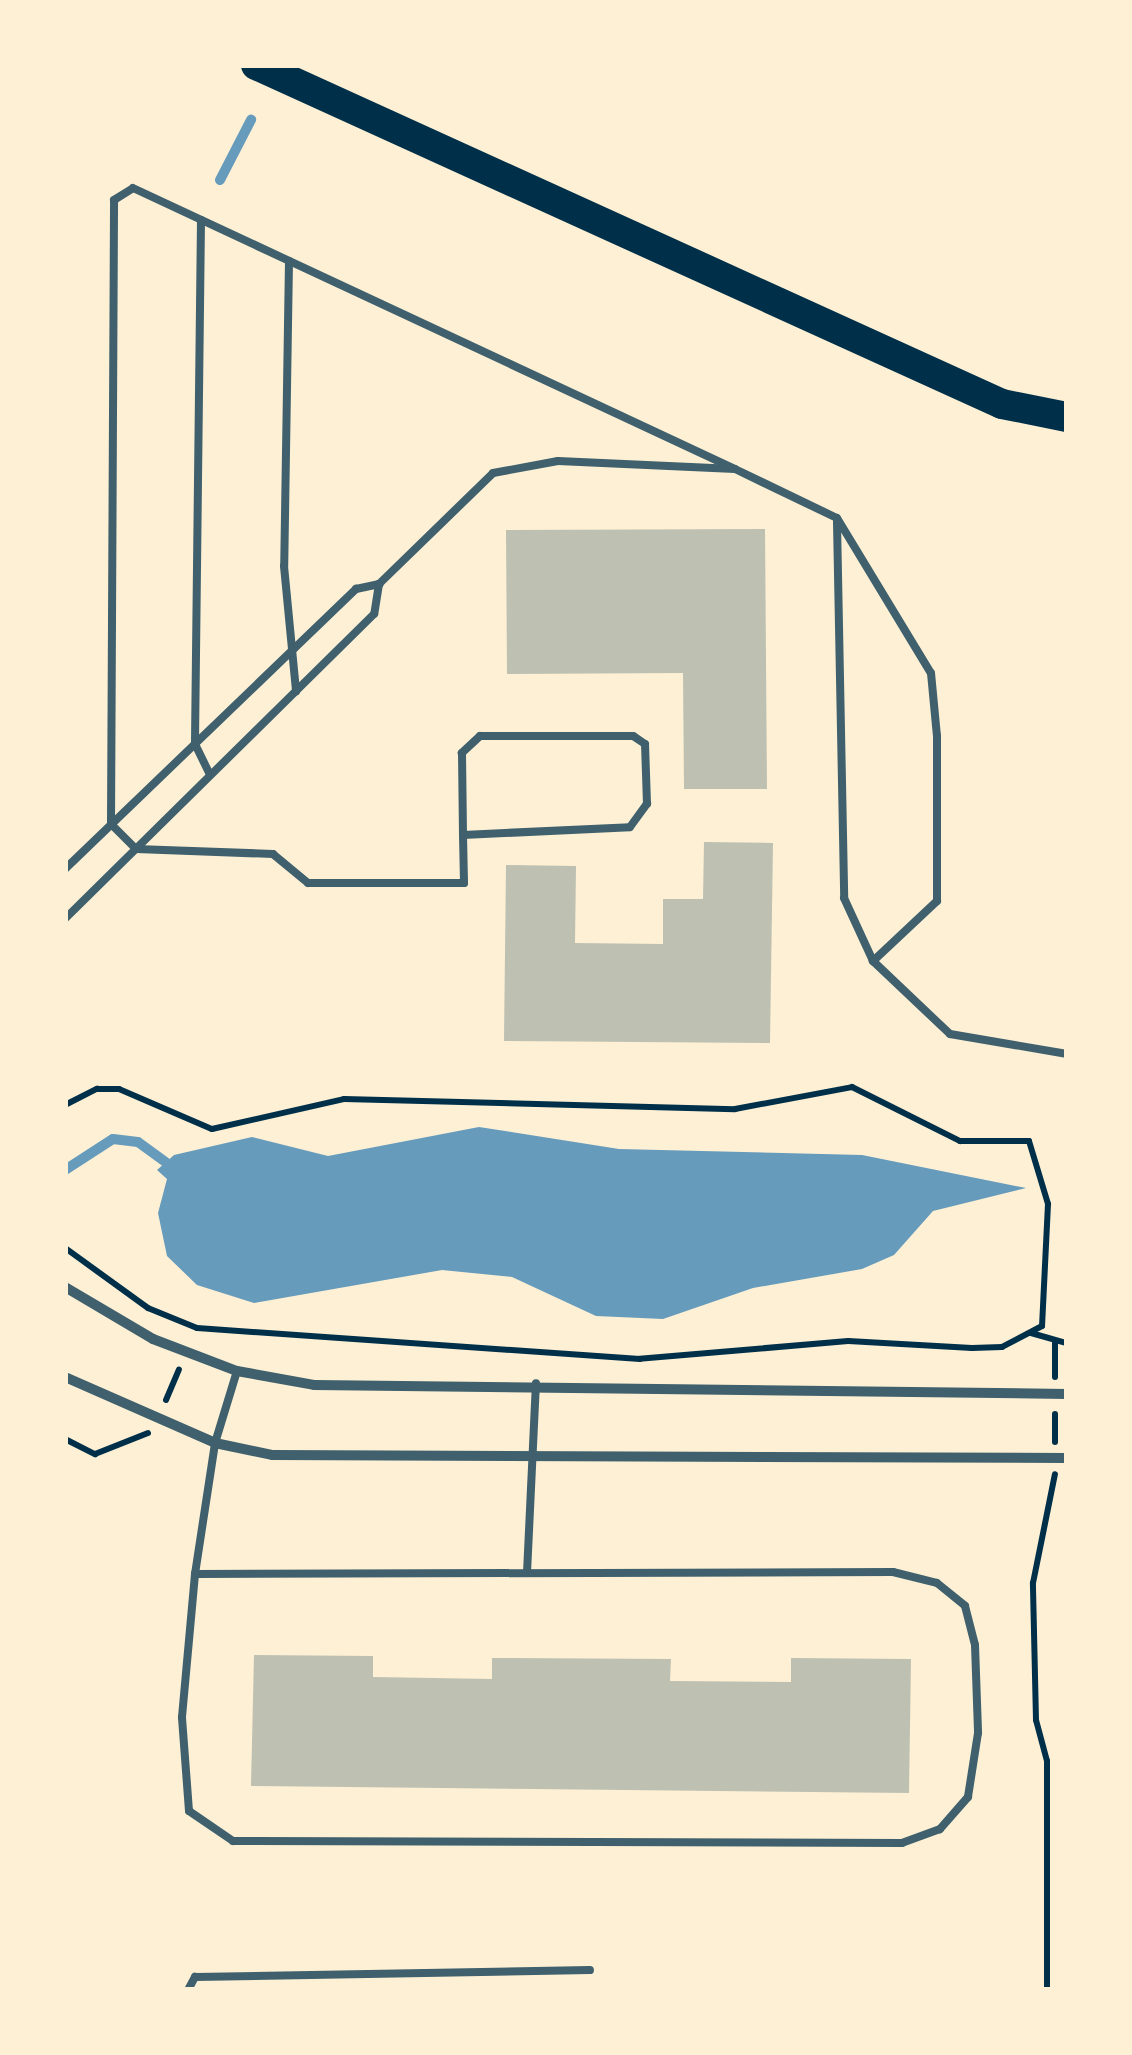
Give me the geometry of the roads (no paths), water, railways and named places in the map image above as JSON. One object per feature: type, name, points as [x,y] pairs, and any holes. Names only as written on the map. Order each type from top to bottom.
[{"type":"highway","points":[[256,65],[1002,404],[1067,417]]},
{"type":"street","points":[[65,1287],[153,1340],[236,1371],[314,1385],[536,1383],[1061,1394]]},
{"type":"street","points":[[65,1378],[215,1444],[272,1454],[1061,1458]]},
{"type":"lane","points":[[463,835],[630,827],[646,804],[646,744],[633,736],[480,736],[462,753],[463,835],[464,884],[308,883],[273,854],[136,849],[111,824],[114,200],[133,188],[837,518],[931,674],[938,736],[938,900],[873,961]]},
{"type":"lane","points":[[202,220],[195,744],[210,775]]},
{"type":"lane","points":[[289,261],[284,566],[296,691]]},
{"type":"lane","points":[[65,869],[356,589],[378,584],[493,473],[558,461],[735,469]]},
{"type":"lane","points":[[837,518],[844,898],[873,961],[950,1034],[1067,1054]]},
{"type":"lane","points":[[65,919],[374,614],[378,584]]},
{"type":"lane","points":[[194,1574],[893,1572],[938,1583],[964,1606],[975,1646],[978,1733],[968,1797],[940,1829],[902,1843],[233,1841],[189,1811],[182,1717],[194,1574],[215,1444],[236,1371]]},
{"type":"lane","points":[[528,1573],[536,1383]]},
{"type":"lane","points":[[188,1990],[194,1977],[390,1977],[590,1970]]},
{"type":"lane","points":[[390,1977],[390,1990]]},
{"type":"water","points":[[479,1127],[619,1149],[862,1155],[1026,1188],[933,1211],[894,1255],[862,1269],[753,1288],[663,1319],[596,1316],[512,1277],[442,1270],[254,1303],[197,1285],[167,1256],[158,1213],[167,1179],[157,1170],[174,1155],[252,1137],[328,1156]]},
{"type":"waterway","points":[[220,180],[251,120]]},
{"type":"waterway","points":[[65,1170],[113,1139],[138,1142],[166,1162]]}]
